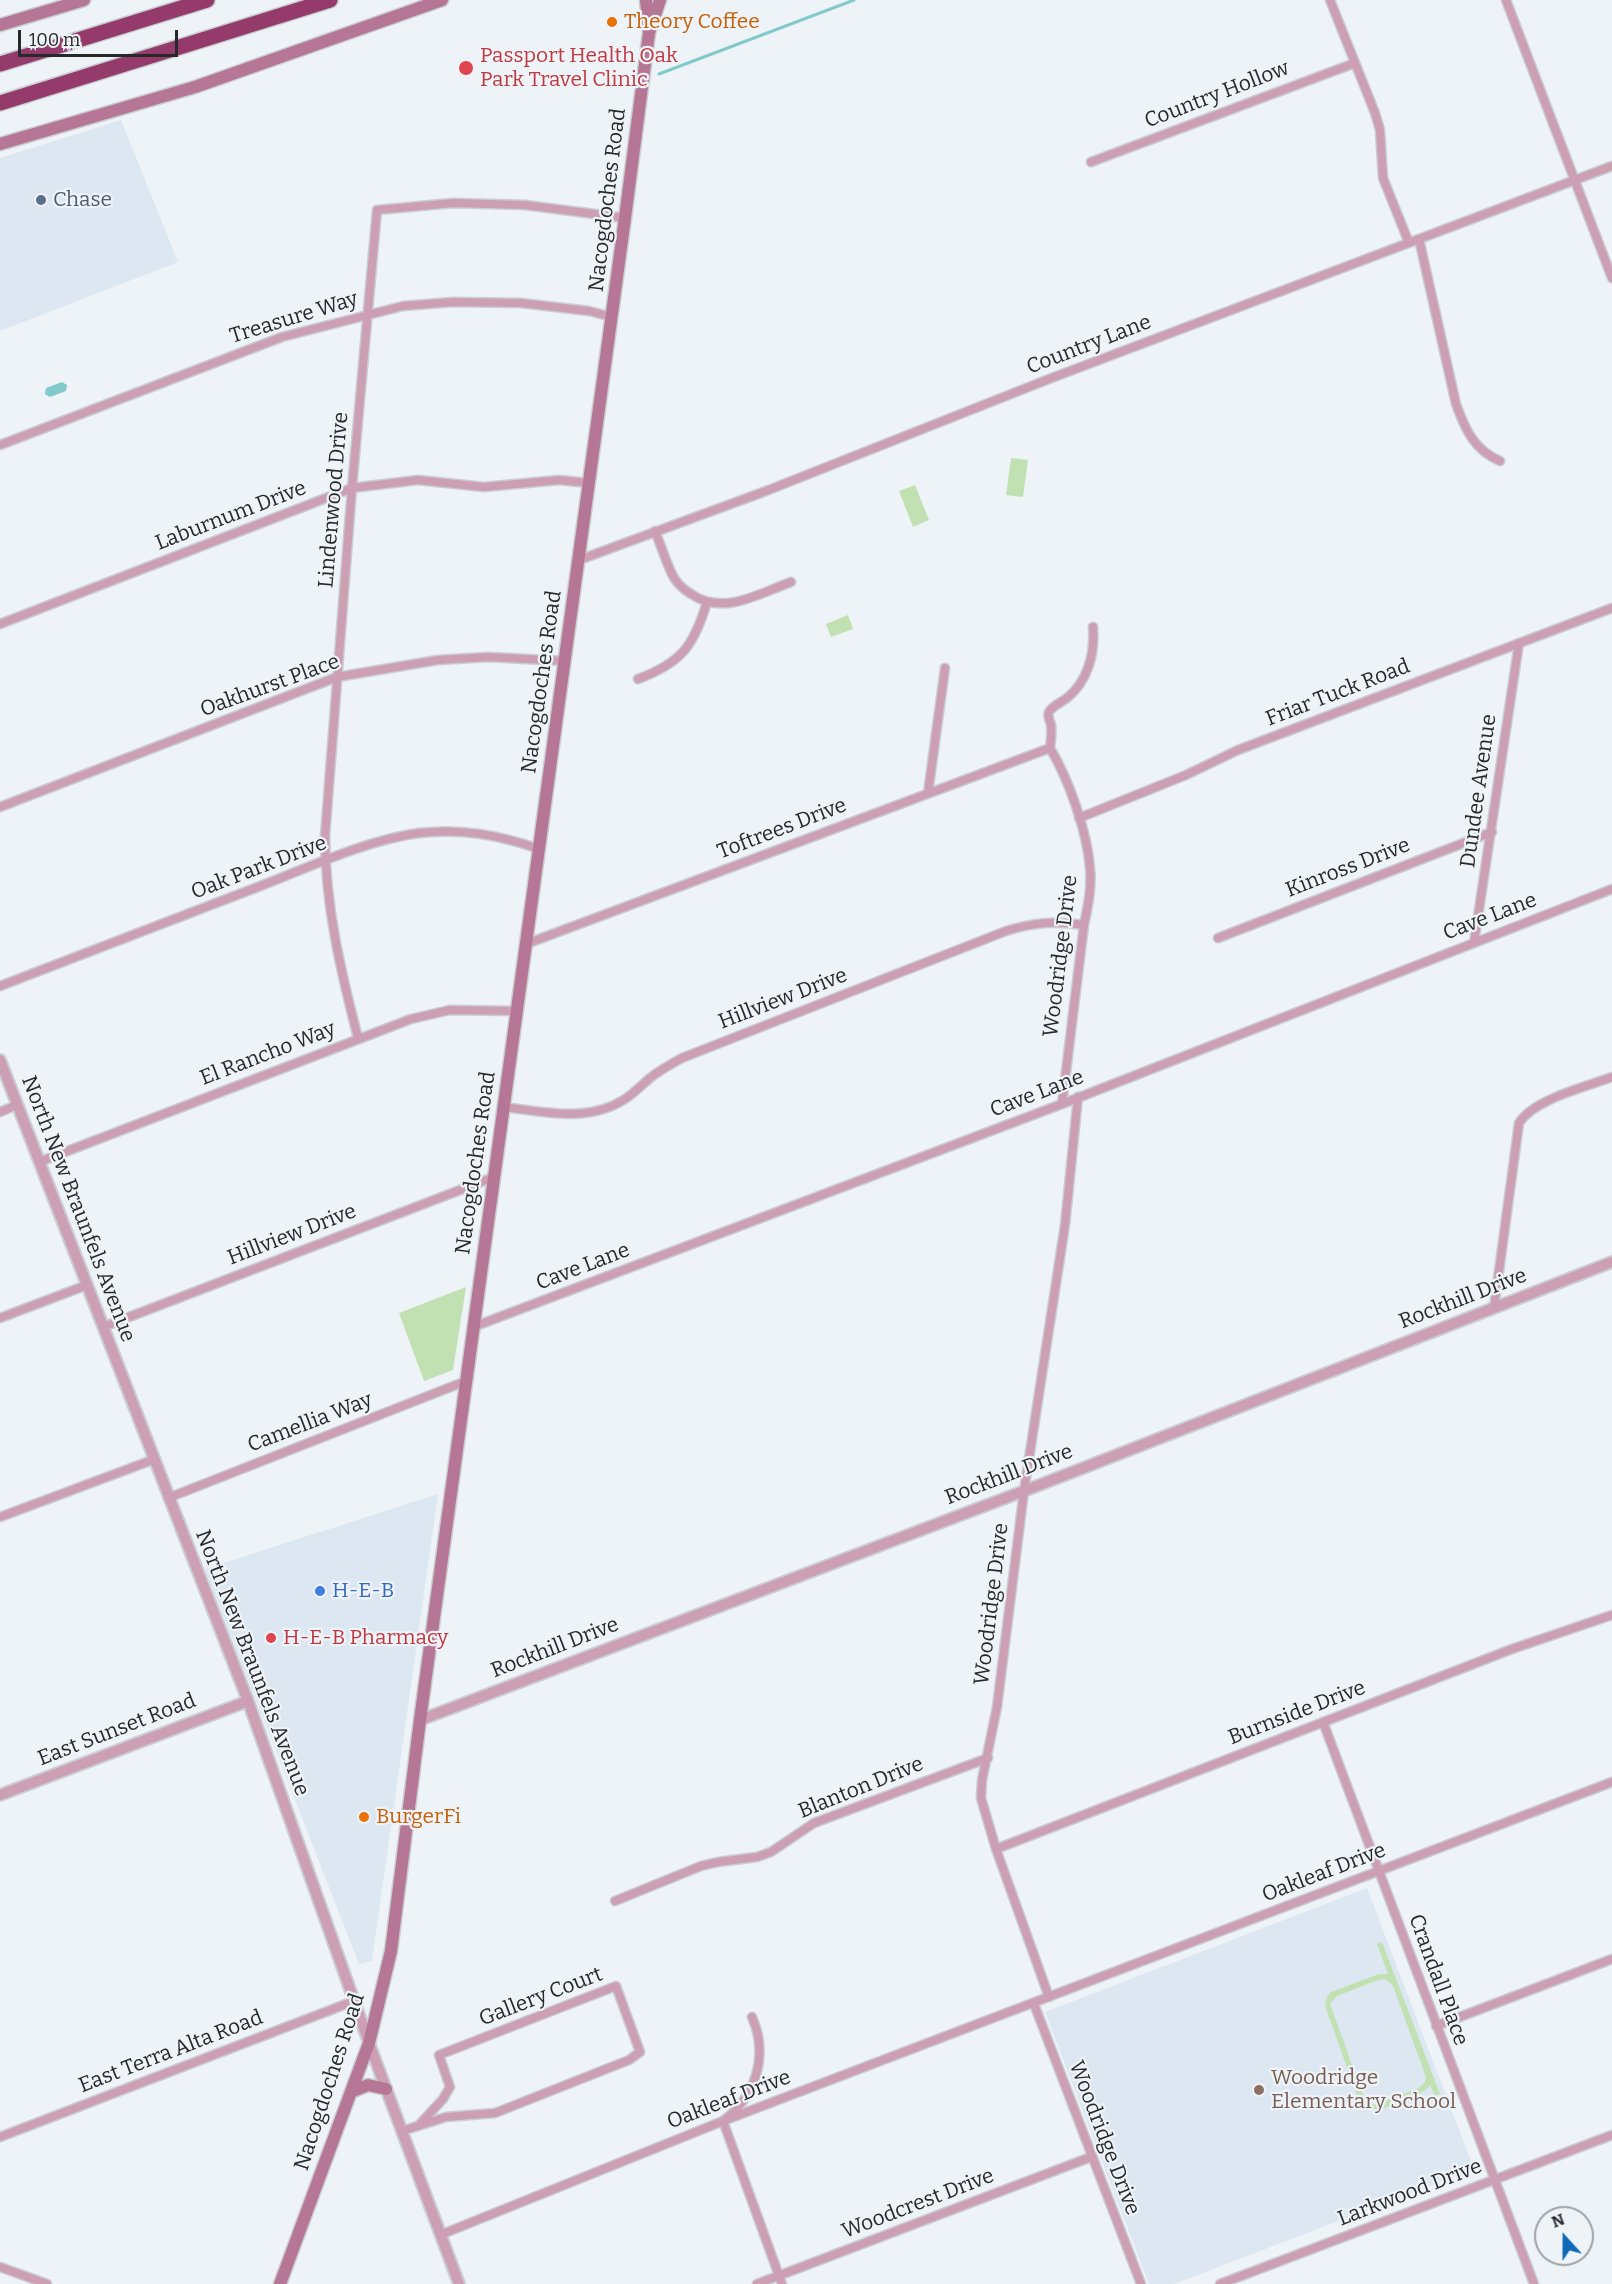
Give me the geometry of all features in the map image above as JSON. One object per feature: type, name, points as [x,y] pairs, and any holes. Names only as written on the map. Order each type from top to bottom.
[{"type":"highway","points":[[0,64],[207,0]]},
{"type":"highway","points":[[0,103],[330,0]]},
{"type":"main road","points":[[0,25],[84,0]]},
{"type":"main road","points":[[0,144],[195,87],[442,0]]},
{"type":"main road","name":"Nacogdoches Road","points":[[646,0],[649,33]]},
{"type":"main road","name":"Nacogdoches Road","points":[[280,2284],[369,2043],[391,1951],[420,1720],[626,218],[649,33],[660,0]]},
{"type":"main road","points":[[351,2092],[368,2085],[386,2090]]},
{"type":"street","points":[[1330,0],[1375,113],[1380,130],[1383,178],[1409,243]]},
{"type":"street","points":[[1506,0],[1612,278]]},
{"type":"street","name":"Country Hollow","points":[[1091,162],[1355,63]]},
{"type":"street","name":"Country Lane","points":[[579,560],[766,491],[1049,379],[1612,166]]},
{"type":"street","name":"Lindenwood Drive","points":[[358,1038],[338,962],[325,861],[352,488],[377,210],[453,204],[525,205],[626,218]]},
{"type":"street","points":[[1419,239],[1456,404],[1463,425],[1471,440],[1488,456],[1500,461]]},
{"type":"street","name":"Treasure Way","points":[[0,445],[282,337],[403,306],[453,302],[521,303],[589,311],[612,317]]},
{"type":"street","name":"Laburnum Drive","points":[[0,624],[352,488],[418,480],[484,487],[559,480],[589,483]]},
{"type":"street","points":[[656,531],[673,575],[682,588],[699,599],[723,605],[738,602],[791,582]]},
{"type":"street","points":[[638,679],[662,670],[678,657],[698,631],[707,602]]},
{"type":"street","name":"Friar Tuck Road","points":[[1079,818],[1186,776],[1238,750],[1612,608]]},
{"type":"street","points":[[1050,748],[1051,733],[1048,715],[1050,710],[1077,690],[1082,683],[1091,658],[1094,642],[1093,627]]},
{"type":"street","name":"Dundee Avenue","points":[[1474,943],[1519,644]]},
{"type":"street","name":"Oakhurst Place","points":[[0,807],[337,677],[438,660],[488,657],[565,661]]},
{"type":"street","points":[[928,793],[945,668]]},
{"type":"street","name":"Toftrees Drive","points":[[526,944],[1050,748]]},
{"type":"street","name":"Woodridge Drive","points":[[1050,748],[1063,771],[1079,818],[1090,869],[1089,904],[1084,925],[1062,1104]]},
{"type":"street","name":"Oak Park Drive","points":[[0,986],[325,861],[393,838],[441,831],[489,834],[539,849]]},
{"type":"street","name":"Kinross Drive","points":[[1218,938],[1492,832]]},
{"type":"street","name":"Cave Lane","points":[[473,1328],[1062,1104],[1612,889]]},
{"type":"street","name":"Hillview Drive","points":[[504,1107],[578,1115],[596,1113],[613,1107],[650,1078],[682,1058],[1006,931],[1026,924],[1053,921],[1084,925]]},
{"type":"street","name":"El Rancho Way","points":[[39,1162],[358,1038],[430,1014],[470,1009],[517,1011]]},
{"type":"street","name":"North New Braunfels Avenue","points":[[0,1060],[248,1701],[386,2090],[459,2284]]},
{"type":"street","points":[[1494,1308],[1519,1123],[1531,1110],[1544,1103],[1612,1077]]},
{"type":"street","name":"Woodridge Drive","points":[[1049,1998],[996,1849],[981,1798],[982,1780],[996,1707],[1024,1491],[1065,1225],[1078,1097]]},
{"type":"street","points":[[0,1112],[17,1105]]},
{"type":"street","name":"Hillview Drive","points":[[103,1327],[494,1177]]},
{"type":"street","name":"Rockhill Drive","points":[[420,1720],[1024,1491],[1612,1262]]},
{"type":"street","points":[[0,1318],[87,1285]]},
{"type":"street","name":"Camellia Way","points":[[168,1498],[466,1381]]},
{"type":"street","points":[[0,1517],[155,1459]]},
{"type":"street","name":"Burnside Drive","points":[[996,1849],[1512,1649],[1612,1615]]},
{"type":"street","name":"East Sunset Road","points":[[0,1795],[248,1701]]},
{"type":"street","name":"Crandall Place","points":[[1323,1722],[1534,2284]]},
{"type":"street","name":"Blanton Drive","points":[[615,1901],[701,1866],[757,1857],[771,1852],[814,1823],[988,1758]]},
{"type":"street","name":"Oakleaf Drive","points":[[440,2235],[723,2121],[1612,1782]]},
{"type":"street","points":[[1436,2026],[1612,1959]]},
{"type":"street","name":"Gallery Court","points":[[402,2131],[420,2124],[461,2115],[495,2113],[619,2065],[638,2055],[640,2052],[616,1986],[440,2055],[450,2087],[444,2100],[420,2124]]},
{"type":"street","name":"East Terra Alta Road","points":[[0,2137],[354,2001]]},
{"type":"street","name":"Woodridge Drive","points":[[1034,2004],[1141,2284]]},
{"type":"street","points":[[752,2016],[759,2042],[760,2059],[757,2076],[746,2099],[734,2113],[723,2121],[780,2280]]},
{"type":"street","name":"Larkwood Drive","points":[[1220,2284],[1612,2135]]},
{"type":"street","name":"Woodcrest Drive","points":[[757,2284],[780,2280],[1091,2157]]},
{"type":"street","points":[[0,2267],[47,2284]]},
{"type":"shaded area","points":[[121,120],[178,262],[0,331],[0,158]]},
{"type":"shaded area","points":[[438,1494],[372,1961],[359,1964],[205,1569]]},
{"type":"shaded area","name":"Woodridge Elementary School","points":[[1367,1888],[1474,2169],[1174,2284],[1149,2284],[1045,2012]]},
{"type":"green space","points":[[1011,458],[1028,460],[1023,497],[1006,495]]},
{"type":"green space","points":[[915,485],[929,520],[913,527],[899,491]]},
{"type":"green space","points":[[848,615],[853,629],[831,637],[826,624]]},
{"type":"green space","points":[[466,1287],[453,1370],[424,1381],[399,1313]]},
{"type":"green space","points":[[1382,1942],[1440,2094],[1435,2096],[1430,2085],[1421,2093],[1405,2101],[1389,2107],[1373,2109],[1367,2108],[1359,2101],[1325,2006],[1331,1992],[1379,1974],[1388,1974],[1377,1944]],"holes":[[[1385,1979],[1393,1986],[1426,2077],[1425,2082],[1419,2088],[1374,2105],[1364,2098],[1330,2004],[1337,1996],[1378,1980]]]},
{"type":"water","points":[[62,382],[67,385],[66,391],[50,397],[45,394],[46,388]]},
{"type":"waterway","points":[[659,74],[854,0]]},
{"type":"place","name":"Theory Coffee","points":[[612,22]]},
{"type":"place","name":"Passport Health Oak Park Travel Clinic","points":[[466,68]]},
{"type":"place","name":"Chase","points":[[41,200]]},
{"type":"place","name":"H-E-B","points":[[320,1591]]},
{"type":"place","name":"H-E-B Pharmacy","points":[[271,1638]]},
{"type":"place","name":"BurgerFi","points":[[364,1817]]},
{"type":"place","name":"Woodridge Elementary School","points":[[1259,2090]]}]
